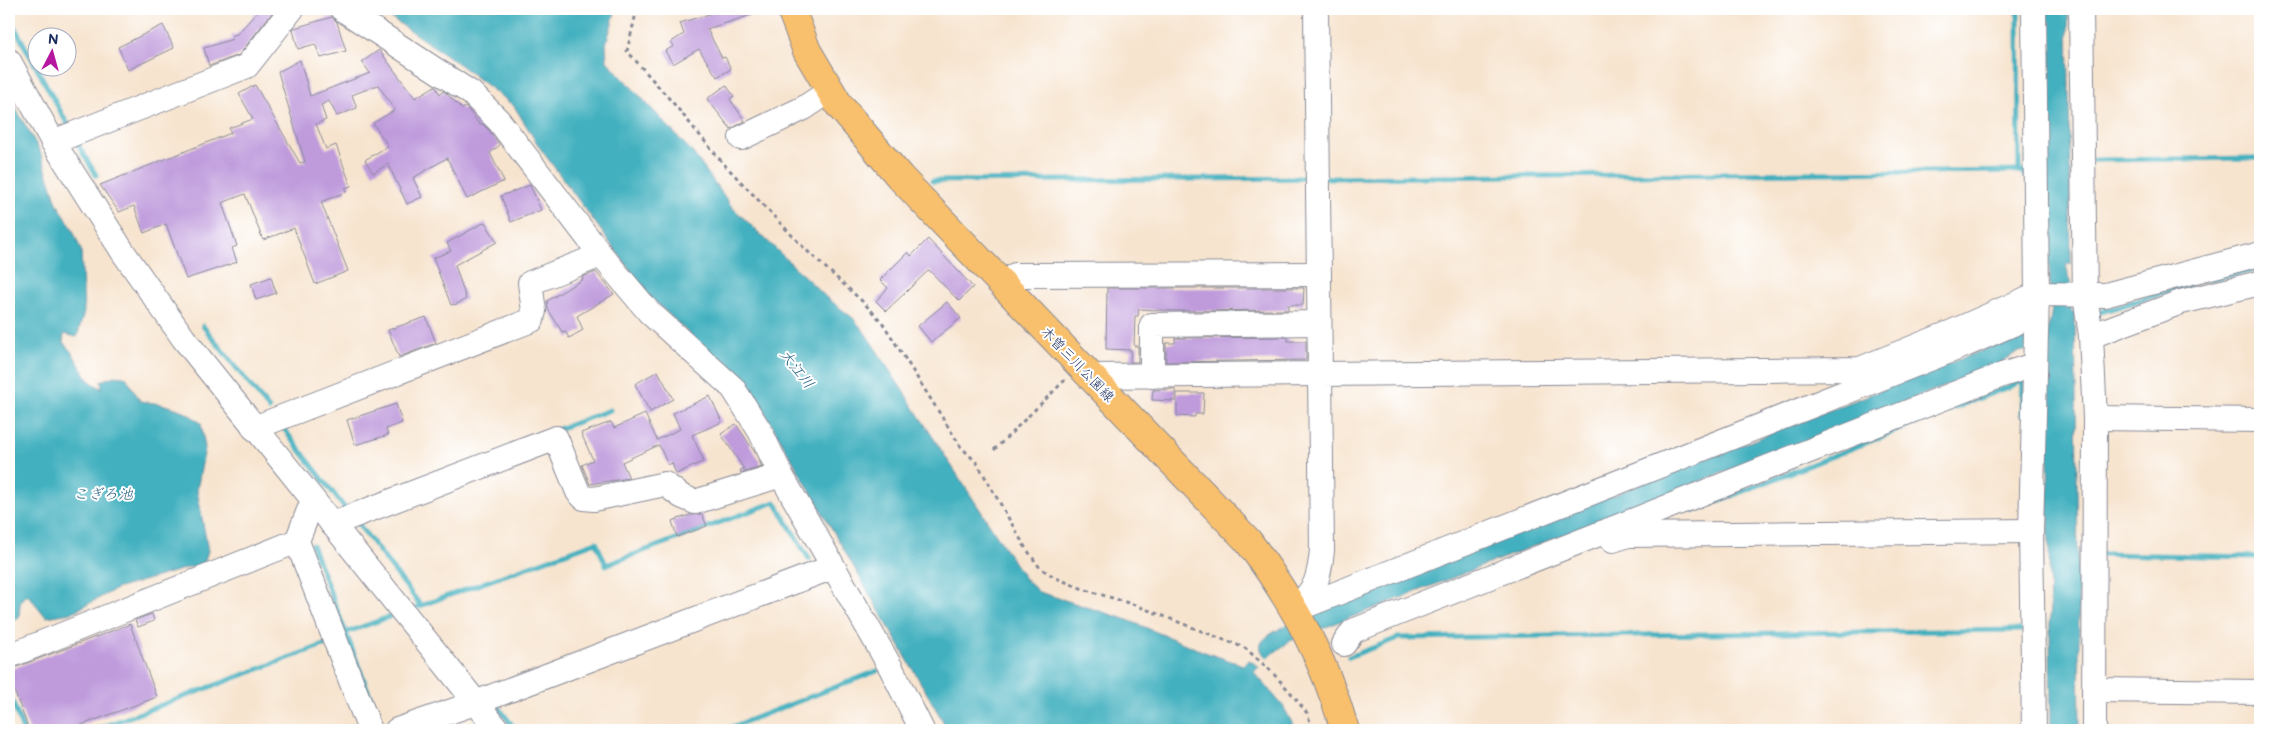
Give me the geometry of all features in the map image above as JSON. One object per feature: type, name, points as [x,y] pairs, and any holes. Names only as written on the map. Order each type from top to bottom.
[{"type":"main road","name":"木曽三川公園線","points":[[791,9],[807,51],[839,105],[900,177],[1248,541],[1273,575],[1314,647],[1332,687],[1345,730]]},
{"type":"street","points":[[53,142],[247,66],[292,9]]},
{"type":"street","points":[[342,9],[470,93],[499,120],[600,255],[649,312],[733,388],[760,431],[781,475],[892,668],[922,730]]},
{"type":"street","points":[[1296,613],[1313,591],[1320,571],[1322,550],[1316,9]]},
{"type":"street","points":[[2034,9],[2039,306],[2034,360],[2031,531],[2034,730]]},
{"type":"street","points":[[2081,9],[2086,311],[2095,418],[2094,730]]},
{"type":"street","points":[[9,61],[53,142],[122,252],[184,339],[498,730]]},
{"type":"street","points":[[741,138],[804,108],[830,90]]},
{"type":"street","points":[[2086,311],[2105,295],[2238,258],[2260,254]]},
{"type":"street","points":[[254,428],[532,320],[534,311],[530,283],[600,255]]},
{"type":"street","points":[[1003,285],[1015,275],[1319,274]]},
{"type":"street","points":[[1085,371],[1152,376],[1860,369],[1952,332],[2039,306],[2086,311],[2181,302],[2260,283]]},
{"type":"street","points":[[1296,613],[1965,345],[2039,306]]},
{"type":"street","points":[[1152,376],[1152,325],[1319,323]]},
{"type":"street","points":[[1344,644],[1353,631],[2034,360]]},
{"type":"street","points":[[2095,418],[2260,420]]},
{"type":"street","points":[[332,524],[556,438],[578,492],[584,498],[594,499],[664,484],[681,496],[695,502],[781,475]]},
{"type":"street","points":[[313,500],[298,541],[370,730]]},
{"type":"street","points":[[1314,647],[1344,644],[1628,535],[2031,531]]},
{"type":"street","points":[[9,656],[298,541]]},
{"type":"street","points":[[396,730],[475,703],[834,567]]},
{"type":"street","points":[[2094,690],[2260,692]]},
{"type":"path","points":[[637,9],[627,51],[722,162],[804,248],[882,322],[961,447],[976,464],[1025,547],[1040,568],[1056,578],[1083,590],[1135,606],[1245,648],[1270,670],[1291,693],[1307,713],[1313,730]]},
{"type":"path","points":[[994,450],[1085,371]]},
{"type":"water","name":"大江川","points":[[378,9],[616,9],[606,44],[607,61],[693,153],[732,207],[827,298],[853,318],[866,334],[1025,579],[1039,592],[1125,619],[1207,653],[1243,665],[1250,660],[1259,667],[1254,672],[1283,706],[1296,730],[948,730],[765,413],[741,383],[650,297],[540,148],[514,106],[452,59]]},
{"type":"water","points":[[2046,9],[2068,9],[2071,263],[2066,265],[2072,289],[2071,311],[2075,313],[2080,730],[2051,730],[2047,350],[2016,353],[1999,365],[1290,641],[1267,658],[1264,655],[1261,650],[1261,644],[1264,639],[1277,630],[1316,612],[1996,345],[2009,343],[2047,330],[2052,316],[2049,266]]},
{"type":"water","name":"こぎろ池","points":[[9,96],[40,151],[57,203],[72,228],[81,250],[84,312],[77,337],[64,334],[63,342],[73,354],[88,380],[102,389],[101,381],[114,376],[126,377],[140,401],[173,407],[201,423],[205,448],[197,490],[208,551],[204,563],[116,589],[71,613],[46,617],[29,596],[24,596],[20,604],[19,617],[9,622]]},
{"type":"building","points":[[260,9],[275,9],[239,55],[209,66],[204,48],[233,39],[231,36],[237,34]]},
{"type":"building","points":[[708,9],[760,9],[761,12],[707,29],[722,58],[725,57],[731,69],[717,77],[699,49],[673,64],[665,51],[674,46],[671,42],[684,34],[680,23],[709,14]]},
{"type":"building","points":[[332,17],[337,22],[346,51],[321,58],[315,44],[298,49],[294,28]]},
{"type":"building","points":[[163,25],[174,48],[128,70],[118,47]]},
{"type":"building","points":[[379,50],[415,98],[435,86],[440,94],[443,91],[446,93],[462,109],[466,107],[480,125],[482,124],[489,130],[500,145],[490,153],[504,181],[467,199],[447,158],[413,178],[422,197],[407,204],[388,164],[373,173],[365,160],[388,146],[373,123],[395,110],[378,85],[352,95],[357,108],[337,116],[329,101],[321,105],[326,120],[316,124],[326,149],[336,145],[351,186],[345,188],[346,192],[321,202],[348,271],[315,284],[294,228],[263,240],[245,194],[222,203],[237,246],[232,248],[237,262],[186,279],[166,224],[144,233],[134,206],[119,212],[100,185],[231,133],[229,128],[253,119],[239,94],[255,85],[300,163],[305,162],[278,72],[300,60],[310,96],[370,73],[362,62]]},
{"type":"building","points":[[726,85],[734,96],[730,99],[745,121],[731,129],[707,99]]},
{"type":"building","points":[[530,185],[541,210],[511,222],[501,196]]},
{"type":"building","points":[[485,222],[497,242],[455,265],[466,299],[451,305],[433,258],[451,251],[447,243]]},
{"type":"building","points":[[928,239],[973,287],[959,301],[929,270],[886,311],[876,301],[888,288],[880,280],[908,252],[911,256]]},
{"type":"building","points":[[596,272],[614,294],[577,316],[583,330],[569,338],[565,331],[562,332],[548,309],[547,301],[583,279],[582,277]]},
{"type":"building","points":[[271,277],[276,293],[256,300],[251,284]]},
{"type":"building","points":[[1107,288],[1304,288],[1303,305],[1288,305],[1288,310],[1175,311],[1139,309],[1138,316],[1135,316],[1134,346],[1138,346],[1138,362],[1130,362],[1131,350],[1106,349]]},
{"type":"building","points":[[947,302],[961,318],[931,342],[918,326]]},
{"type":"building","points":[[426,317],[436,343],[399,357],[388,330]]},
{"type":"building","points":[[1288,337],[1288,341],[1306,341],[1306,360],[1166,362],[1166,343],[1175,343],[1175,338]]},
{"type":"building","points":[[658,371],[673,399],[650,412],[635,384]]},
{"type":"building","points":[[1175,389],[1175,401],[1152,400],[1153,390]]},
{"type":"building","points":[[1177,393],[1204,393],[1203,414],[1195,414],[1195,417],[1177,416]]},
{"type":"building","points":[[710,396],[722,422],[692,435],[704,461],[676,474],[672,463],[668,465],[659,445],[622,462],[629,478],[590,484],[582,465],[593,460],[581,433],[611,422],[614,428],[645,414],[657,440],[680,429],[673,413]]},
{"type":"building","points":[[396,404],[402,423],[386,429],[388,435],[355,445],[347,420]]},
{"type":"building","points":[[736,424],[762,467],[741,473],[740,470],[744,469],[721,434]]},
{"type":"building","points":[[702,514],[707,526],[677,537],[672,521],[690,515]]},
{"type":"building","points":[[152,614],[154,621],[138,627],[135,620]]},
{"type":"building","points":[[130,624],[157,697],[68,730],[29,730],[9,677],[9,670]]},
{"type":"waterway","points":[[2018,9],[2019,171]]},
{"type":"waterway","points":[[9,17],[69,127]]},
{"type":"waterway","points":[[80,142],[77,143],[96,175]]},
{"type":"waterway","points":[[2093,160],[2260,158]]},
{"type":"waterway","points":[[1325,178],[2025,171],[2025,176]]},
{"type":"waterway","points":[[932,181],[1310,178]]},
{"type":"waterway","points":[[2207,280],[2260,269]]},
{"type":"waterway","points":[[2094,314],[2192,284]]},
{"type":"waterway","points":[[203,326],[269,409]]},
{"type":"waterway","points":[[1693,511],[2023,381],[2022,416]]},
{"type":"waterway","points":[[556,430],[610,410]]},
{"type":"waterway","points":[[281,425],[347,511]]},
{"type":"waterway","points":[[417,607],[596,542],[606,565],[775,502],[809,559]]},
{"type":"waterway","points":[[356,521],[421,606]]},
{"type":"waterway","points":[[312,545],[372,701]]},
{"type":"waterway","points":[[2102,554],[2260,557]]},
{"type":"waterway","points":[[345,633],[389,617]]},
{"type":"waterway","points":[[1349,657],[1398,638],[2022,630]]},
{"type":"waterway","points":[[94,730],[329,643]]},
{"type":"waterway","points":[[724,730],[877,671]]},
{"type":"waterway","points":[[9,693],[23,730]]},
{"type":"waterway","points":[[498,707],[516,730]]}]
